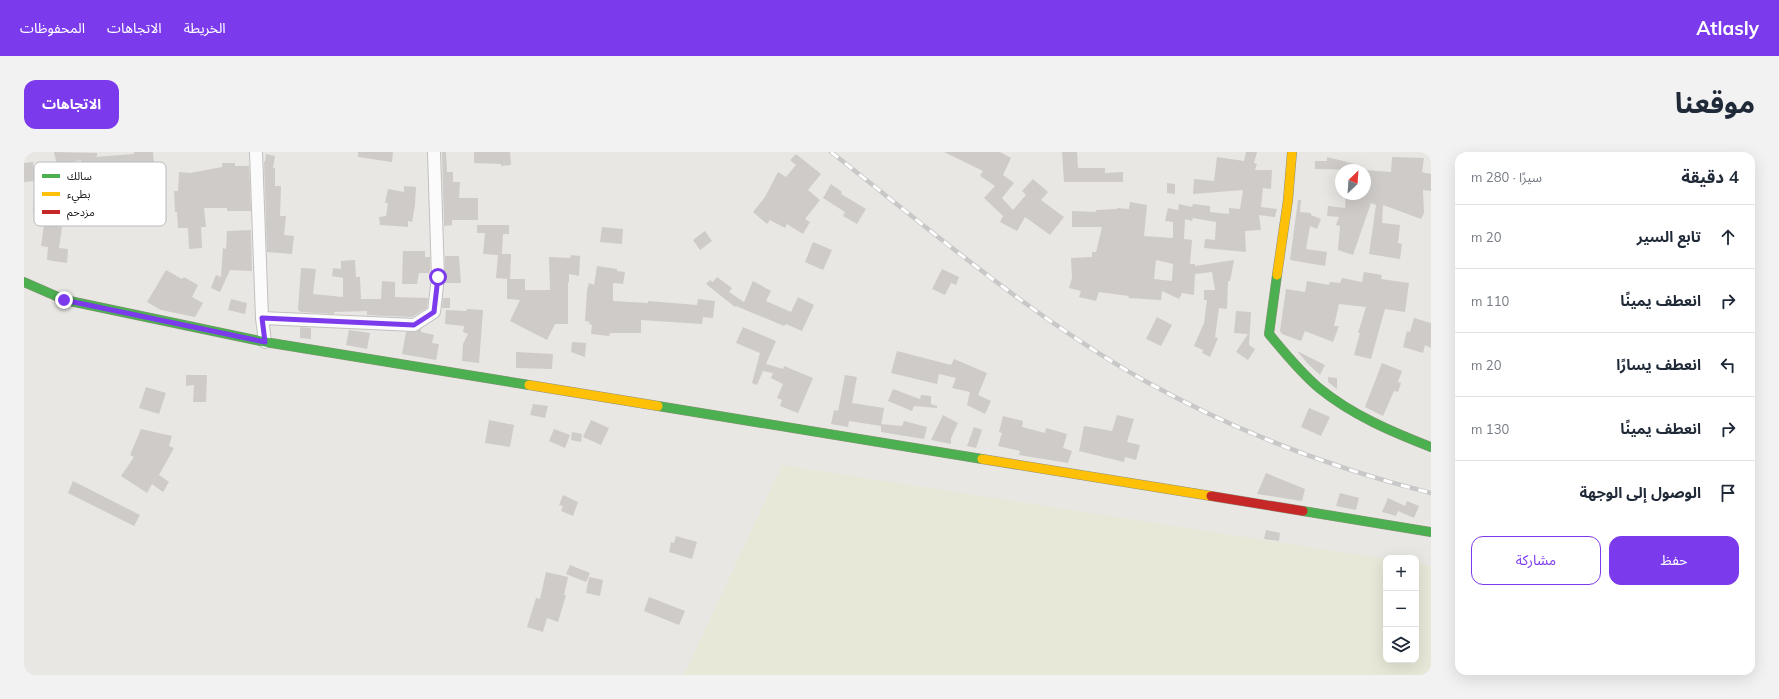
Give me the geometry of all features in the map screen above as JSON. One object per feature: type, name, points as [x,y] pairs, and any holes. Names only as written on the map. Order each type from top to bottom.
[{"type":"main road","points":[[1292,152],[1288,200],[1269,334],[1306,376],[1329,395],[1359,415],[1431,447]]},
{"type":"main road","points":[[24,282],[64,300],[265,342],[1431,532]]},
{"type":"street","points":[[256,152],[262,318],[265,342]]},
{"type":"street","points":[[262,318],[414,325],[434,312],[438,277],[434,152]]},
{"type":"green space","points":[[782,465],[1383,559],[1383,663],[1419,663],[1419,564],[1431,566],[1431,675],[684,675]]},
{"type":"building","points":[[54,152],[97,153],[97,156],[95,157],[134,154],[134,152],[153,152],[154,162],[81,162],[81,160],[72,162],[56,162]]},
{"type":"building","points":[[358,152],[393,152],[392,162],[358,157]]},
{"type":"building","points":[[442,152],[446,152],[447,172],[453,172],[453,182],[460,182],[459,198],[478,198],[478,220],[452,220],[452,225],[444,226]]},
{"type":"building","points":[[474,152],[510,152],[511,165],[501,166],[501,164],[474,163]]},
{"type":"building","points":[[944,152],[1000,152],[1011,158],[1003,175],[1014,183],[1002,198],[1013,210],[1026,195],[1022,191],[1033,179],[1048,192],[1041,200],[1064,217],[1050,235],[1025,217],[1017,231],[1000,222],[1003,216],[984,198],[995,186],[980,176],[983,171]]},
{"type":"building","points":[[1062,152],[1077,152],[1078,168],[1105,168],[1105,173],[1123,172],[1123,182],[1064,182]]},
{"type":"building","points":[[1246,152],[1257,152],[1254,163],[1257,164],[1255,170],[1272,170],[1271,189],[1263,188],[1261,207],[1277,209],[1275,217],[1259,215],[1261,230],[1245,231],[1246,252],[1204,248],[1205,239],[1215,240],[1216,222],[1193,218],[1192,221],[1185,219],[1184,239],[1192,240],[1190,264],[1195,264],[1195,266],[1234,260],[1230,281],[1228,281],[1227,309],[1219,308],[1215,337],[1218,338],[1210,357],[1202,353],[1203,350],[1194,346],[1204,323],[1207,300],[1204,300],[1204,290],[1215,290],[1212,272],[1195,274],[1194,295],[1182,293],[1179,299],[1162,291],[1161,300],[1128,298],[1129,296],[1099,292],[1096,301],[1079,297],[1081,291],[1069,288],[1072,278],[1071,258],[1092,257],[1092,252],[1096,252],[1102,227],[1072,227],[1072,211],[1096,212],[1096,210],[1117,208],[1129,209],[1130,202],[1147,205],[1144,236],[1173,238],[1173,222],[1165,221],[1168,208],[1178,210],[1179,204],[1192,207],[1193,204],[1210,206],[1210,212],[1229,214],[1229,208],[1240,209],[1243,190],[1193,194],[1194,179],[1214,181],[1217,157],[1244,161]],"holes":[[[1156,260],[1173,264],[1172,281],[1154,279]]]},
{"type":"building","points":[[266,154],[275,156],[273,168],[275,168],[275,186],[281,186],[280,216],[286,216],[284,235],[294,236],[292,254],[267,252],[264,161],[265,162]]},
{"type":"building","points":[[796,154],[821,174],[808,190],[820,200],[805,219],[810,222],[803,234],[787,224],[785,228],[770,220],[767,224],[753,212],[765,197],[778,172],[786,177],[796,165],[790,160]]},
{"type":"building","points":[[1327,157],[1355,164],[1335,164],[1335,169],[1315,169],[1315,161],[1327,161]]},
{"type":"building","points":[[1392,157],[1424,158],[1422,172],[1431,174],[1431,191],[1423,190],[1424,213],[1421,219],[1383,205],[1382,223],[1400,225],[1398,243],[1402,244],[1400,259],[1369,254],[1376,205],[1371,203],[1353,255],[1338,250],[1340,226],[1336,225],[1339,217],[1327,216],[1328,206],[1345,208],[1346,200],[1371,200],[1371,170],[1391,172]]},
{"type":"building","points":[[33,162],[34,181],[24,182],[24,163]]},
{"type":"building","points":[[222,163],[235,163],[235,166],[249,166],[251,211],[227,211],[227,208],[204,208],[206,227],[201,227],[202,248],[189,249],[188,228],[178,228],[177,212],[175,212],[174,191],[178,191],[179,172],[190,173],[222,167]]},
{"type":"building","points":[[1167,183],[1175,184],[1175,194],[1167,193]]},
{"type":"building","points":[[831,184],[842,192],[841,194],[866,209],[857,224],[843,216],[845,212],[823,198]]},
{"type":"building","points":[[404,186],[416,187],[412,222],[408,221],[408,227],[380,225],[379,217],[386,216],[388,203],[385,203],[388,189],[404,192]]},
{"type":"building","points":[[1298,200],[1301,200],[1300,212],[1311,213],[1311,215],[1321,219],[1317,229],[1310,226],[1306,249],[1327,252],[1325,266],[1290,260]]},
{"type":"building","points":[[477,225],[509,225],[509,234],[503,234],[502,254],[511,254],[510,279],[496,278],[498,255],[483,254],[485,233],[477,233]]},
{"type":"building","points":[[44,226],[62,227],[59,248],[68,249],[67,263],[47,260],[48,247],[41,246]]},
{"type":"building","points":[[602,227],[623,229],[622,244],[600,242]]},
{"type":"building","points":[[251,230],[252,271],[230,270],[220,292],[211,288],[216,275],[221,277],[223,248],[226,249],[227,231]]},
{"type":"building","points":[[705,231],[712,241],[700,250],[693,240]]},
{"type":"building","points":[[813,242],[832,250],[823,270],[805,262]]},
{"type":"building","points":[[403,251],[425,251],[425,257],[430,257],[430,273],[419,273],[417,284],[402,284]]},
{"type":"building","points":[[571,255],[580,256],[579,276],[569,274],[568,324],[555,324],[547,340],[510,321],[520,300],[507,299],[507,279],[525,279],[525,290],[550,290],[549,257],[570,258]]},
{"type":"building","points":[[445,256],[459,256],[461,283],[445,283]]},
{"type":"building","points":[[355,260],[356,277],[360,277],[361,299],[381,299],[382,281],[395,282],[395,297],[428,298],[427,308],[412,317],[367,315],[367,311],[334,312],[334,314],[301,312],[298,310],[301,268],[316,269],[313,294],[343,297],[343,278],[332,276],[333,268],[341,269],[341,261]]},
{"type":"building","points":[[597,266],[617,269],[617,271],[625,272],[623,284],[613,283],[613,301],[648,303],[648,301],[697,305],[698,299],[715,301],[713,318],[703,317],[702,324],[641,320],[641,333],[610,333],[609,336],[591,334],[592,325],[589,324],[590,322],[585,321],[587,290],[589,283],[594,285]]},
{"type":"building","points":[[942,269],[959,277],[956,285],[951,283],[945,295],[932,289]]},
{"type":"building","points":[[166,270],[182,279],[184,277],[198,285],[192,297],[203,303],[195,317],[161,310],[147,302]]},
{"type":"building","points":[[1364,272],[1382,275],[1381,279],[1409,283],[1405,312],[1385,309],[1371,359],[1354,355],[1360,333],[1358,333],[1366,307],[1339,304],[1334,326],[1339,326],[1333,342],[1305,331],[1301,341],[1282,334],[1280,331],[1286,289],[1305,292],[1307,281],[1329,285],[1330,282],[1340,283],[1342,278],[1362,282]]},
{"type":"building","points":[[717,277],[732,288],[729,292],[744,302],[753,281],[771,291],[766,301],[791,312],[798,297],[814,305],[802,331],[786,324],[784,326],[736,306],[735,307],[706,284],[710,280],[713,282]]},
{"type":"building","points":[[443,298],[450,298],[450,308],[442,308]]},
{"type":"building","points":[[231,299],[247,303],[245,314],[228,310]]},
{"type":"building","points":[[467,309],[483,310],[479,363],[462,361],[463,344],[468,334],[463,332],[464,326],[445,324],[446,310],[466,311]]},
{"type":"building","points":[[1236,311],[1251,312],[1249,345],[1255,349],[1248,360],[1236,352],[1248,334],[1234,333]]},
{"type":"building","points":[[1157,317],[1172,325],[1161,346],[1146,339]]},
{"type":"building","points":[[1414,318],[1431,323],[1431,348],[1425,345],[1423,353],[1403,347],[1407,331],[1410,332]]},
{"type":"building","points":[[300,327],[311,328],[311,339],[300,338]]},
{"type":"building","points":[[743,327],[776,341],[766,364],[783,369],[784,366],[813,378],[798,413],[780,406],[782,400],[777,398],[783,384],[771,378],[773,373],[763,371],[757,385],[752,383],[760,353],[736,343]]},
{"type":"building","points":[[421,329],[421,332],[434,335],[432,343],[439,344],[436,360],[402,354],[406,332],[414,332]]},
{"type":"building","points":[[349,330],[370,333],[367,349],[346,345]]},
{"type":"building","points":[[572,342],[586,343],[585,357],[571,352]]},
{"type":"building","points":[[897,351],[951,365],[954,359],[987,373],[978,395],[991,401],[985,414],[967,405],[970,392],[952,388],[956,378],[939,374],[937,384],[891,373]]},
{"type":"building","points":[[1297,351],[1325,365],[1320,375],[1308,364]]},
{"type":"building","points":[[516,352],[553,354],[552,369],[516,368]]},
{"type":"building","points":[[1382,363],[1402,371],[1398,382],[1401,383],[1398,392],[1394,391],[1383,416],[1365,407]]},
{"type":"building","points":[[186,375],[207,375],[206,402],[193,402],[194,385],[186,386]]},
{"type":"building","points":[[845,375],[857,377],[852,403],[884,408],[881,426],[849,421],[848,427],[831,424],[834,410],[838,411]]},
{"type":"building","points":[[1328,377],[1337,378],[1337,389],[1328,382]]},
{"type":"building","points":[[146,387],[166,393],[159,414],[139,408]]},
{"type":"building","points":[[893,389],[920,399],[921,395],[931,396],[931,404],[937,406],[937,408],[914,406],[912,411],[888,401]]},
{"type":"building","points":[[533,404],[548,406],[545,418],[530,415]]},
{"type":"building","points":[[1309,408],[1330,417],[1321,436],[1301,427]]},
{"type":"building","points":[[943,415],[958,423],[951,438],[951,444],[931,440]]},
{"type":"building","points":[[1117,415],[1134,419],[1127,442],[1140,445],[1136,460],[1125,457],[1124,462],[1079,451],[1084,426],[1112,431]]},
{"type":"building","points":[[1003,416],[1023,421],[1022,427],[1045,433],[1046,428],[1067,434],[1063,448],[1072,451],[1068,463],[1019,455],[1020,451],[998,446],[1002,433],[999,432]]},
{"type":"building","points":[[489,420],[514,425],[510,447],[485,443]]},
{"type":"building","points":[[591,420],[609,428],[601,445],[583,437]]},
{"type":"building","points":[[904,421],[927,427],[924,439],[881,432],[881,424],[902,426]]},
{"type":"building","points":[[974,427],[982,430],[976,448],[967,446]]},
{"type":"building","points":[[141,429],[172,436],[169,446],[174,448],[159,475],[169,482],[163,492],[152,484],[147,493],[121,476],[134,457],[130,455]]},
{"type":"building","points":[[554,429],[570,435],[565,448],[549,441]]},
{"type":"building","points":[[572,432],[582,434],[581,442],[571,440]]},
{"type":"building","points":[[1266,473],[1305,489],[1302,501],[1257,494]]},
{"type":"building","points":[[73,481],[140,515],[134,526],[68,493]]},
{"type":"building","points":[[1340,493],[1359,498],[1356,510],[1336,506]]},
{"type":"building","points":[[563,495],[578,502],[573,516],[561,511],[563,506],[559,505]]},
{"type":"building","points":[[1388,498],[1405,506],[1407,501],[1419,506],[1414,518],[1398,511],[1396,516],[1382,512]]},
{"type":"building","points":[[1266,530],[1280,533],[1279,541],[1264,539]]},
{"type":"building","points":[[676,536],[697,542],[692,559],[669,552],[671,542],[674,543]]},
{"type":"building","points":[[570,565],[590,573],[586,582],[566,574]]},
{"type":"building","points":[[546,572],[568,577],[564,595],[566,595],[558,622],[547,618],[543,632],[527,627],[536,598],[540,599]]},
{"type":"building","points":[[589,577],[603,580],[600,596],[586,593]]},
{"type":"building","points":[[649,597],[685,611],[679,625],[644,611]]},
{"type":"railway","points":[[831,152],[945,243],[1023,302],[1103,356],[1145,381],[1214,416],[1284,446],[1357,472],[1431,493]]},
{"type":"traffic: fast","points":[[1277,275],[1269,334],[1293,362],[1319,388],[1359,415],[1387,429],[1431,447]]},
{"type":"traffic: fast","points":[[24,282],[65,300],[265,342],[529,385]]},
{"type":"traffic: fast","points":[[658,406],[982,459]]},
{"type":"traffic: fast","points":[[1303,511],[1431,532]]},
{"type":"traffic: slow","points":[[1277,275],[1288,200],[1292,152]]},
{"type":"traffic: slow","points":[[529,385],[658,406]]},
{"type":"traffic: slow","points":[[982,459],[1211,496]]},
{"type":"traffic: jam","points":[[1211,496],[1303,511]]},
{"type":"route","points":[[64,300],[265,342],[262,318],[414,325],[434,312],[438,277]]}]
